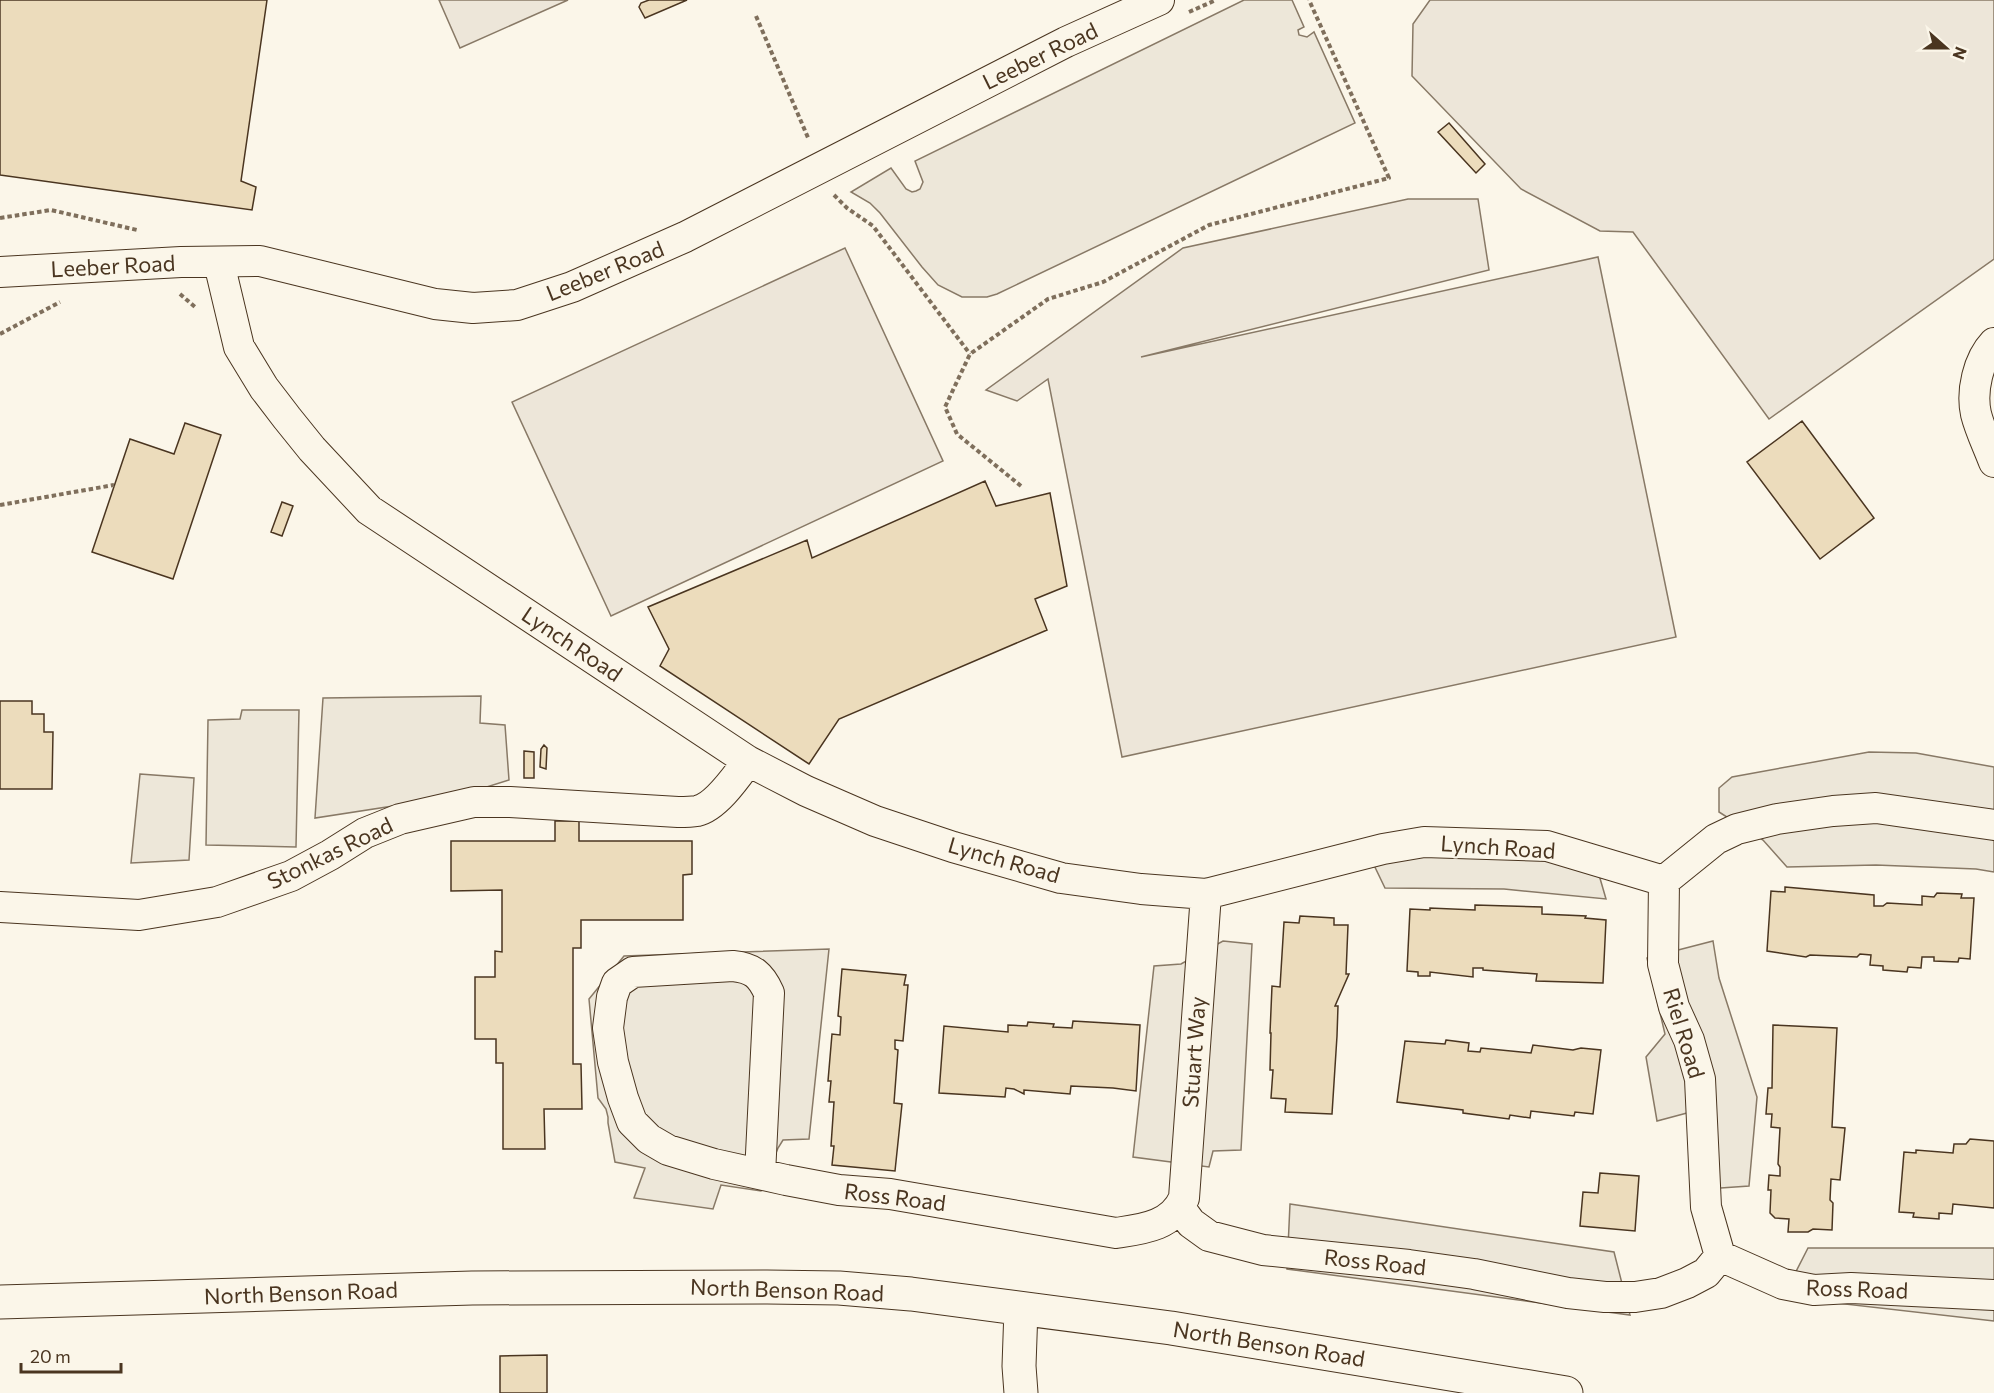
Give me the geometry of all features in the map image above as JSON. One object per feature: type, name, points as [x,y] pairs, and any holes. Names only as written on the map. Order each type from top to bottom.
[{"type":"main road","name":"North Benson Road","points":[[0,1302],[472,1288],[839,1288],[911,1294],[1171,1328],[1566,1393]]},
{"type":"main road","points":[[1021,1309],[1019,1366],[1021,1393]]},
{"type":"street","name":"Leeber Road","points":[[0,272],[181,262],[260,261],[435,304],[473,308],[517,304],[572,287],[686,237],[1065,42],[1171,7]]},
{"type":"street","name":"Lynch Road","points":[[219,263],[239,346],[264,388],[312,449],[369,510],[748,761],[806,791],[875,821],[963,850],[1061,878],[1141,889],[1206,894],[1383,849],[1424,842],[1547,846],[1664,880]]},
{"type":"street","points":[[1994,343],[1978,370],[1975,394],[1976,413],[1994,462]]},
{"type":"street","name":"Stonkas Road","points":[[0,907],[139,915],[217,902],[291,876],[364,833],[400,819],[474,802],[654,809],[678,812],[699,811],[717,798],[748,761]]},
{"type":"street","points":[[1664,880],[1716,839],[1737,829],[1777,819],[1876,808],[1994,825]]},
{"type":"street","name":"Riel Road","points":[[1664,880],[1663,964],[1674,1007],[1689,1040],[1700,1079],[1706,1207],[1720,1256]]},
{"type":"street","name":"Stuart Way","points":[[1180,1208],[1184,1198],[1206,894]]},
{"type":"street","name":"Ross Road","points":[[760,1174],[769,993],[757,972],[746,967],[733,966],[633,972],[617,983],[612,997],[608,1028],[613,1062],[632,1122],[649,1139],[668,1150],[714,1164],[760,1174],[839,1190],[890,1194],[1116,1233],[1144,1229],[1165,1222],[1180,1208],[1191,1223],[1209,1236],[1263,1250],[1410,1264],[1605,1298],[1652,1294],[1687,1283],[1706,1273],[1720,1256],[1783,1284],[1814,1290],[1851,1287],[1994,1295]]},
{"type":"path","points":[[1171,7],[1216,0]]},
{"type":"path","points":[[1022,486],[957,434],[945,407],[970,354],[1048,299],[1103,282],[1209,225],[1389,178],[1309,0]]},
{"type":"path","points":[[756,16],[800,118]]},
{"type":"path","points":[[821,168],[826,187],[847,208],[873,226],[970,354]]},
{"type":"path","points":[[0,218],[51,210],[141,231]]},
{"type":"path","points":[[178,292],[197,310]]},
{"type":"path","points":[[0,334],[69,296]]},
{"type":"path","points":[[0,505],[114,485]]},
{"type":"shaded area","points":[[439,0],[568,0],[460,48]]},
{"type":"shaded area","points":[[1244,0],[1292,0],[1304,27],[1298,30],[1299,35],[1307,37],[1314,32],[1355,123],[987,297],[962,297],[938,285],[880,213],[870,203],[851,192],[891,168],[906,189],[916,191],[920,189],[923,182],[915,161]]},
{"type":"shaded area","points":[[1430,0],[1994,0],[1994,259],[1769,419],[1633,232],[1600,231],[1521,189],[1412,76],[1413,24]]},
{"type":"shaded area","points":[[1408,199],[1478,199],[1489,270],[1141,357],[1598,257],[1676,637],[1122,757],[1048,379],[1017,401],[986,390],[1183,248]]},
{"type":"shaded area","points":[[845,248],[943,461],[611,616],[512,402]]},
{"type":"shaded area","points":[[481,696],[480,723],[505,725],[509,780],[458,796],[315,818],[323,698]]},
{"type":"shaded area","points":[[242,710],[299,710],[296,847],[206,845],[208,720],[240,719]]},
{"type":"shaded area","points":[[1869,752],[1916,753],[1994,767],[1994,872],[1976,869],[1876,865],[1787,867],[1763,840],[1719,812],[1719,788],[1732,777]]},
{"type":"shaded area","points":[[140,774],[194,778],[189,860],[131,863]]},
{"type":"shaded area","points":[[1409,851],[1545,856],[1597,868],[1606,899],[1504,889],[1385,888],[1372,861]]},
{"type":"shaded area","points":[[1223,941],[1252,944],[1241,1150],[1213,1151],[1209,1167],[1133,1157],[1154,966],[1181,964]]},
{"type":"shaded area","points":[[1713,941],[1719,978],[1757,1097],[1749,1186],[1692,1190],[1687,1113],[1657,1121],[1646,1057],[1665,1034],[1647,958]]},
{"type":"shaded area","points":[[829,949],[809,1139],[783,1140],[761,1191],[721,1185],[713,1209],[634,1198],[645,1168],[615,1162],[606,1109],[598,1098],[589,999],[624,956]]},
{"type":"shaded area","points":[[1290,1204],[1614,1252],[1630,1315],[1287,1269]]},
{"type":"shaded area","points":[[1808,1248],[1994,1248],[1994,1321],[1783,1297]]},
{"type":"building","points":[[0,0],[267,0],[241,181],[256,187],[252,210],[0,175]]},
{"type":"building","points":[[649,0],[687,0],[645,18],[639,7],[641,3]]},
{"type":"building","points":[[1449,123],[1485,164],[1476,173],[1438,132]]},
{"type":"building","points":[[1802,421],[1874,518],[1820,559],[1747,462]]},
{"type":"building","points":[[185,423],[221,435],[173,579],[92,552],[130,439],[174,454]]},
{"type":"building","points":[[985,481],[996,506],[1050,493],[1067,586],[1035,599],[1047,630],[839,719],[809,764],[660,666],[669,649],[648,607],[807,540],[812,558]]},
{"type":"building","points":[[282,502],[293,506],[282,536],[271,532]]},
{"type":"building","points":[[0,701],[32,701],[32,714],[44,714],[44,732],[53,732],[52,789],[0,789]]},
{"type":"building","points":[[544,745],[547,748],[546,769],[540,767],[541,749]]},
{"type":"building","points":[[524,751],[534,752],[534,778],[524,778]]},
{"type":"building","points":[[555,821],[579,821],[579,841],[692,841],[692,874],[683,875],[683,920],[581,920],[581,948],[573,948],[573,1064],[581,1064],[582,1109],[544,1109],[545,1149],[503,1149],[503,1063],[496,1063],[496,1039],[475,1039],[475,977],[495,977],[495,951],[502,952],[502,890],[451,891],[451,841],[555,841]]},
{"type":"building","points":[[1785,887],[1874,895],[1874,906],[1883,906],[1887,903],[1922,905],[1922,896],[1934,897],[1937,893],[1962,894],[1961,898],[1974,898],[1970,959],[1959,958],[1958,962],[1934,961],[1934,957],[1922,957],[1921,968],[1908,967],[1907,972],[1883,970],[1883,966],[1870,965],[1871,955],[1860,954],[1857,957],[1810,955],[1806,957],[1767,951],[1771,891],[1785,892]]},
{"type":"building","points":[[1475,905],[1542,907],[1542,914],[1586,916],[1585,918],[1606,920],[1603,983],[1536,981],[1537,974],[1483,970],[1483,968],[1473,968],[1473,977],[1430,972],[1430,976],[1418,976],[1418,972],[1407,971],[1410,909],[1475,910]]},
{"type":"building","points":[[1300,916],[1334,918],[1334,925],[1348,925],[1346,974],[1349,974],[1335,1006],[1338,1006],[1332,1114],[1285,1112],[1286,1099],[1271,1098],[1272,986],[1280,987],[1284,922],[1299,923]]},
{"type":"building","points":[[842,969],[906,975],[904,985],[908,985],[903,1041],[895,1040],[895,1049],[898,1050],[894,1103],[902,1104],[895,1171],[832,1165],[834,1102],[829,1102],[831,1081],[828,1081],[832,1034],[840,1035],[841,1017],[838,1016]]},
{"type":"building","points":[[1073,1021],[1140,1025],[1136,1091],[1071,1086],[1070,1094],[1024,1090],[1024,1094],[1006,1088],[1005,1097],[939,1093],[944,1026],[1008,1032],[1008,1025],[1027,1026],[1028,1022],[1072,1028]]},
{"type":"building","points":[[1773,1025],[1837,1028],[1832,1127],[1845,1128],[1840,1180],[1831,1179],[1832,1230],[1813,1229],[1808,1232],[1788,1232],[1789,1219],[1775,1218],[1770,1213],[1769,1175],[1780,1176],[1778,1164],[1780,1128],[1771,1127],[1772,1114],[1766,1114],[1768,1088],[1772,1088]]},
{"type":"building","points":[[1446,1040],[1469,1043],[1468,1051],[1480,1052],[1481,1048],[1531,1053],[1533,1045],[1573,1050],[1581,1048],[1601,1050],[1593,1114],[1575,1112],[1574,1116],[1531,1111],[1530,1118],[1510,1115],[1509,1119],[1463,1113],[1463,1110],[1397,1102],[1405,1041],[1445,1044]]},
{"type":"building","points":[[1970,1139],[1994,1141],[1994,1208],[1953,1204],[1952,1214],[1939,1213],[1939,1219],[1913,1217],[1914,1213],[1899,1212],[1904,1152],[1916,1153],[1916,1150],[1953,1153],[1954,1144],[1966,1144]]},
{"type":"building","points":[[1600,1173],[1639,1176],[1635,1231],[1580,1226],[1583,1192],[1598,1193]]},
{"type":"building","points":[[547,1355],[547,1393],[500,1393],[500,1356]]}]
